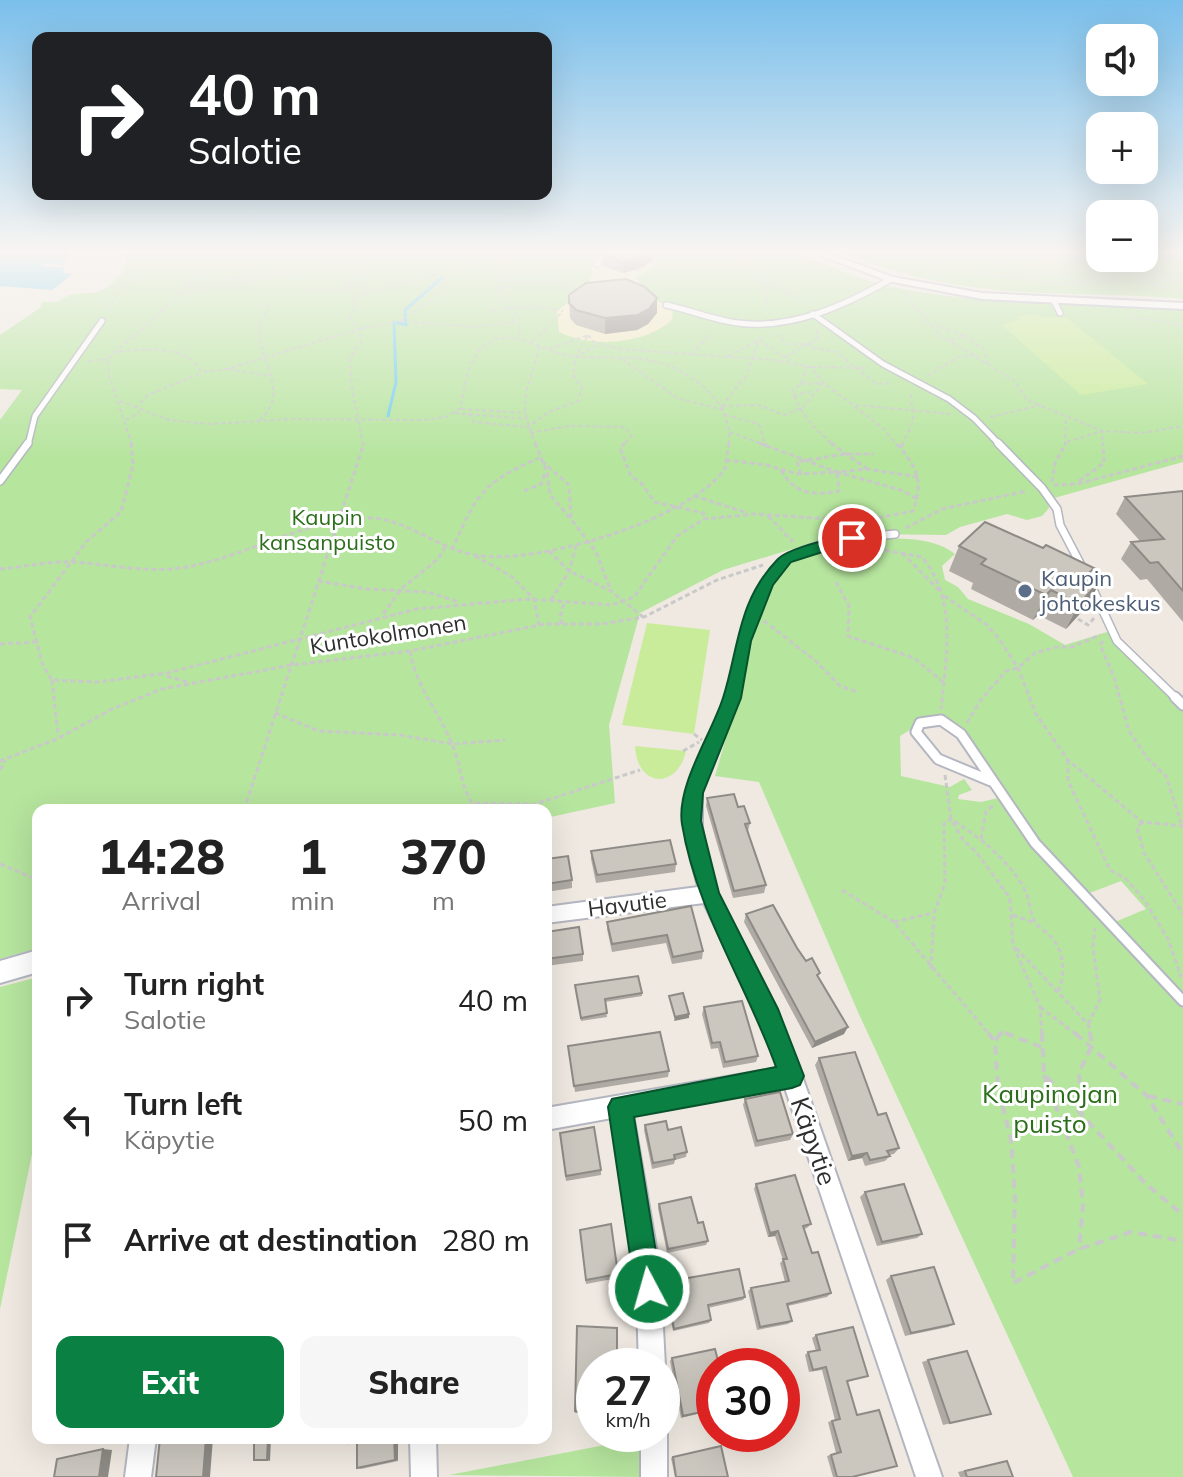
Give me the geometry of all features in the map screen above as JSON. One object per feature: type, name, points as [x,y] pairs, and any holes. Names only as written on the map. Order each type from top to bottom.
[{"type":"street","name":"Käpytie","points":[[694,793],[691,821],[709,894],[770,1017],[929,1477]]},
{"type":"street","name":"Havutie","points":[[552,914],[709,894]]},
{"type":"street","points":[[0,972],[32,963]]},
{"type":"street","points":[[552,1118],[792,1076]]},
{"type":"street","points":[[621,1107],[648,1270],[651,1348]]},
{"type":"street","points":[[138,1477],[142,1444]]},
{"type":"street","points":[[423,1444],[424,1477]]},
{"type":"street","points":[[654,1452],[654,1477]]},
{"type":"lane","points":[[727,320],[766,325],[795,320]]},
{"type":"lane","points":[[822,320],[883,364],[974,418],[1042,488],[1057,509],[1060,525],[1117,641],[1183,705]]},
{"type":"lane","points":[[1,478],[27,447],[35,416],[102,321]]},
{"type":"lane","points":[[786,559],[852,538],[895,534]]},
{"type":"lane","name":"Käpytie","points":[[694,793],[732,698],[743,641],[766,583],[786,559]]},
{"type":"lane","points":[[991,781],[944,763],[927,752],[916,732],[920,723],[941,720],[961,734],[1035,843],[1180,997]]},
{"type":"path","points":[[59,738],[52,680],[40,660],[30,617],[87,541],[121,512],[133,465],[126,420],[109,375],[108,359],[151,320]]},
{"type":"path","points":[[257,422],[271,411],[275,399],[259,330],[261,320]]},
{"type":"path","points":[[246,804],[364,443],[352,388],[350,358],[361,342],[359,329],[351,320]]},
{"type":"path","points":[[533,341],[554,320]]},
{"type":"path","points":[[724,410],[756,359],[766,320]]},
{"type":"path","points":[[929,320],[940,335],[1014,380],[1027,400],[1102,431],[1143,433],[1183,425]]},
{"type":"path","points":[[135,408],[148,395],[202,372],[227,369],[359,329],[400,321],[475,327],[519,321],[520,337]]},
{"type":"path","points":[[931,323],[964,336],[983,349],[988,363]]},
{"type":"path","points":[[785,357],[811,344],[817,339],[816,330],[828,324]]},
{"type":"path","points":[[766,325],[786,344],[811,344],[814,348],[836,352],[877,384],[898,382]]},
{"type":"path","points":[[691,355],[711,333]]},
{"type":"path","points":[[588,335],[600,344],[648,352],[756,359],[808,367],[860,369],[883,364]]},
{"type":"path","points":[[548,349],[588,335]]},
{"type":"path","points":[[468,414],[474,422],[528,427],[549,412],[578,401],[582,386],[573,375],[576,356],[588,335]]},
{"type":"path","points":[[951,341],[964,336]]},
{"type":"path","points":[[0,569],[69,563],[150,570],[180,568],[337,522],[368,518],[393,521],[452,550],[473,555],[504,556],[549,551],[629,528],[694,496],[726,469],[730,432],[724,410],[693,379],[644,359],[576,356],[520,337],[509,337],[484,345],[471,366],[460,408],[455,413]]},
{"type":"path","points":[[723,357],[760,340]]},
{"type":"path","points":[[760,340],[793,363]]},
{"type":"path","points":[[540,344],[538,357],[524,386],[528,427],[550,495],[589,540],[605,567],[611,591]]},
{"type":"path","points":[[576,356],[600,344]]},
{"type":"path","points":[[113,352],[167,349],[195,361],[202,372]]},
{"type":"path","points":[[644,359],[648,352]]},
{"type":"path","points":[[79,355],[83,360],[108,359]]},
{"type":"path","points":[[913,380],[938,370],[958,357],[977,355]]},
{"type":"path","points":[[619,357],[677,398],[724,410],[759,424],[766,447]]},
{"type":"path","points":[[808,367],[801,384],[793,390],[793,396],[822,435],[867,469]]},
{"type":"path","points":[[694,496],[768,516],[863,522],[895,518],[913,511],[921,489],[912,462],[856,405],[826,385],[808,367]]},
{"type":"path","points":[[227,369],[269,376]]},
{"type":"path","points":[[724,410],[759,405],[784,415],[802,408],[823,383],[801,384]]},
{"type":"path","points":[[900,447],[906,443],[912,429],[913,395],[906,389]]},
{"type":"path","points":[[793,396],[814,391]]},
{"type":"path","points":[[120,401],[142,411],[185,422],[424,420],[455,413],[527,419]]},
{"type":"path","points":[[856,405],[946,415],[967,413]]},
{"type":"path","points":[[974,418],[997,417],[1042,405]]},
{"type":"path","points":[[460,408],[525,413]]},
{"type":"path","points":[[126,420],[142,411]]},
{"type":"path","points":[[1051,486],[1055,463],[1067,442],[1066,416]]},
{"type":"path","points":[[530,433],[568,426],[625,427],[632,436],[620,448],[631,476],[641,483],[655,502],[703,513],[707,518]]},
{"type":"path","points":[[1067,442],[1102,431]]},
{"type":"path","points":[[1077,484],[1088,472],[1104,463],[1102,431]]},
{"type":"path","points":[[730,432],[837,472],[867,469],[919,477]]},
{"type":"path","points":[[801,474],[796,465],[802,460],[844,454],[874,454]]},
{"type":"path","points":[[539,458],[569,485],[571,519]]},
{"type":"path","points":[[452,550],[476,493],[497,476],[539,458]]},
{"type":"path","points":[[726,460],[801,474],[837,472],[904,491],[918,500]]},
{"type":"path","points":[[781,470],[790,485],[803,494],[822,495],[839,491],[837,472]]},
{"type":"path","points":[[524,491],[541,484],[545,473]]},
{"type":"path","points":[[913,511],[923,516]]},
{"type":"path","points":[[52,680],[88,683],[163,675],[299,641],[382,615],[463,604],[534,599],[605,607],[626,602],[643,587],[674,537],[707,518],[752,514]]},
{"type":"path","points":[[768,516],[803,552]]},
{"type":"path","points":[[551,600],[569,571],[576,545]]},
{"type":"path","points":[[382,615],[402,588],[438,559],[445,547]]},
{"type":"path","points":[[549,551],[569,571],[611,591],[626,602],[647,623]]},
{"type":"path","points":[[941,720],[947,605],[942,594],[927,561],[917,555],[902,553],[942,594],[986,624],[1018,668],[1036,714],[1068,760],[1142,822],[1182,826],[1166,776],[1147,758],[1129,731],[1114,677],[1100,645],[1107,632],[1072,647],[1057,647],[1035,653],[1018,668],[1006,671],[980,701],[961,734]]},
{"type":"path","points":[[473,555],[511,576],[534,599],[539,625]]},
{"type":"path","name":"Kuntokolmonen","points":[[3,760],[59,738],[112,709],[162,689],[292,665],[410,651],[539,625],[602,624],[644,617],[717,580],[786,559]]},
{"type":"path","points":[[318,581],[368,589],[435,591],[463,604]]},
{"type":"path","points":[[836,582],[849,606],[848,636],[914,658],[943,682]]},
{"type":"path","points":[[562,624],[560,617],[564,603]]},
{"type":"path","points":[[1078,619],[1088,625],[1102,610]]},
{"type":"path","points":[[755,613],[817,662],[840,686],[858,692]]},
{"type":"path","points":[[0,644],[38,642]]},
{"type":"path","points":[[410,651],[413,675],[453,744],[462,791],[472,803],[535,804],[640,770]]},
{"type":"path","points":[[163,675],[190,683]]},
{"type":"path","points":[[275,713],[319,731],[399,735],[453,744],[505,740]]},
{"type":"path","points":[[683,751],[702,740]]},
{"type":"path","points":[[0,770],[3,760]]},
{"type":"path","points":[[1068,760],[1068,781],[1110,870],[1126,879],[1145,901],[1168,939],[1181,974],[1180,997]]},
{"type":"path","points":[[944,763],[951,819],[963,840],[977,853],[1010,898],[1013,945],[1040,1007],[1044,1074],[1079,1167],[1083,1206],[1079,1249]]},
{"type":"path","points":[[1174,796],[1183,800]]},
{"type":"path","points":[[981,839],[986,811],[1004,798]]},
{"type":"path","points":[[951,819],[981,839],[1015,876],[1031,903],[1035,923]]},
{"type":"path","points":[[931,969],[934,913],[945,884],[944,824],[951,819]]},
{"type":"path","points":[[1142,822],[1137,828],[1139,845],[1159,878],[1180,904],[1183,914]]},
{"type":"path","points":[[0,864],[32,877]]},
{"type":"path","points":[[842,890],[894,922],[995,1041],[998,1088],[1011,1139],[1015,1197],[1013,1283],[1079,1249],[1131,1232],[1183,1241]]},
{"type":"path","points":[[894,922],[934,913]]},
{"type":"path","points":[[1013,915],[1035,923],[1052,938],[1061,953],[1064,978],[1058,992]]},
{"type":"path","points":[[1088,1024],[1100,1000],[1093,947],[1094,930],[1102,916]]},
{"type":"path","points":[[1013,945],[1088,1024],[1092,1046],[1079,1072],[1081,1114]]},
{"type":"path","points":[[1040,1007],[1092,1046],[1147,1096],[1183,1154]]},
{"type":"path","points":[[995,1041],[1002,1032],[1044,1048]]},
{"type":"path","points":[[1044,1074],[1145,1183],[1183,1215]]},
{"type":"path","points":[[1147,1096],[1183,1104]]},
{"type":"green space","name":"Kaupin kansanpuisto","points":[[22,320],[1183,320],[1183,462],[1047,500],[1049,508],[1042,516],[1027,520],[1007,514],[960,527],[946,535],[868,534],[792,549],[723,570],[640,613],[609,725],[615,803],[552,817],[552,804],[32,804],[32,950],[0,959],[0,420],[22,390],[0,389],[0,335]]},
{"type":"green space","points":[[1020,320],[1069,320],[1148,384],[1081,395],[1002,325]]},
{"type":"green space","name":"Kaupinojan puisto","points":[[884,538],[921,540],[947,549],[955,554],[942,566],[945,580],[958,587],[968,599],[1029,624],[1065,645],[1107,632],[1183,708],[1183,994],[1115,922],[1146,909],[1121,881],[1087,894],[1040,844],[974,743],[942,717],[921,717],[913,728],[900,736],[901,776],[950,787],[964,779],[972,790],[959,795],[958,799],[981,802],[998,798],[1032,846],[1183,1008],[1183,1477],[1073,1477],[858,1012],[759,782],[715,776],[742,683],[749,637],[765,598],[785,566],[808,554],[843,543]]},
{"type":"green space","points":[[647,623],[710,630],[694,734],[622,725]]},
{"type":"green space","points":[[635,746],[686,751],[675,773],[658,779],[643,770],[637,760]]},
{"type":"green space","points":[[32,979],[32,1154],[0,1309],[0,987]]},
{"type":"green space","points":[[576,1451],[641,1452],[642,1477],[449,1475]]},
{"type":"sand","points":[[558,320],[672,320],[647,335],[617,341],[586,340],[559,332]]},
{"type":"building","points":[[1183,491],[1183,591],[1158,562],[1150,563],[1131,542],[1164,539],[1125,497]]},
{"type":"building","points":[[985,522],[1043,548],[1046,545],[1094,568],[1088,574],[1101,580],[1079,604],[1051,590],[1046,595],[981,564],[986,559],[959,546]]},
{"type":"building","points":[[734,794],[738,807],[744,806],[750,823],[745,824],[766,885],[734,891],[707,798]]},
{"type":"building","points":[[670,840],[676,864],[597,875],[591,851]]},
{"type":"building","points":[[568,856],[572,880],[552,883],[552,858]]},
{"type":"building","points":[[773,905],[806,961],[812,958],[820,973],[817,975],[848,1027],[815,1042],[746,914]]},
{"type":"building","points":[[691,906],[703,951],[673,957],[667,935],[612,944],[607,922]]},
{"type":"building","points":[[579,927],[583,954],[552,958],[552,931]]},
{"type":"building","points":[[638,976],[642,993],[605,999],[607,1013],[581,1018],[575,985]]},
{"type":"building","points":[[683,993],[689,1014],[675,1017],[669,996]]},
{"type":"building","points":[[742,1001],[758,1056],[725,1062],[720,1042],[712,1043],[704,1007]]},
{"type":"building","points":[[660,1032],[669,1071],[574,1086],[568,1046]]},
{"type":"building","points":[[855,1052],[878,1115],[886,1113],[899,1148],[887,1151],[890,1156],[870,1160],[867,1153],[852,1156],[819,1058]]},
{"type":"building","points":[[780,1092],[793,1134],[757,1141],[745,1099]]},
{"type":"building","points":[[666,1121],[668,1130],[681,1127],[687,1152],[674,1155],[675,1159],[653,1163],[645,1125]]},
{"type":"building","points":[[594,1127],[601,1170],[566,1176],[560,1133]]},
{"type":"building","points":[[795,1175],[811,1224],[803,1226],[812,1253],[818,1252],[831,1293],[787,1304],[792,1321],[760,1327],[751,1288],[789,1281],[783,1259],[787,1259],[778,1231],[770,1233],[756,1184]]},
{"type":"building","points":[[904,1184],[922,1234],[882,1242],[865,1192]]},
{"type":"building","points":[[691,1197],[698,1223],[703,1222],[708,1241],[668,1249],[659,1204]]},
{"type":"building","points":[[611,1224],[618,1274],[586,1280],[580,1230]]},
{"type":"building","points":[[934,1267],[954,1324],[911,1333],[891,1276]]},
{"type":"building","points":[[739,1269],[745,1297],[708,1305],[711,1320],[674,1329],[665,1282]]},
{"type":"building","points":[[577,1326],[617,1328],[617,1348],[576,1348]]},
{"type":"building","points":[[853,1327],[868,1376],[847,1381],[857,1415],[879,1410],[897,1466],[852,1477],[837,1477],[831,1455],[841,1452],[832,1421],[840,1419],[826,1367],[813,1370],[808,1352],[820,1350],[816,1335]]},
{"type":"building","points":[[967,1351],[991,1414],[950,1423],[928,1360]]},
{"type":"building","points":[[696,1353],[696,1413],[683,1416],[680,1400],[680,1356]]},
{"type":"building","points":[[159,1444],[206,1444],[203,1477],[156,1477]]},
{"type":"building","points":[[254,1444],[268,1444],[267,1460],[254,1460]]},
{"type":"building","points":[[357,1444],[394,1444],[395,1460],[357,1468]]},
{"type":"building","points":[[103,1449],[99,1477],[54,1477],[57,1459]]},
{"type":"building","points":[[696,1452],[722,1452],[728,1477],[676,1477],[673,1457]]},
{"type":"building","points":[[1007,1461],[1013,1477],[967,1477],[965,1471]]},
{"type":"waterway","points":[[388,416],[396,382],[394,322],[406,325],[406,320]]},
{"type":"place","name":"Kaupin johtokeskus","points":[[1025,591]]},
{"type":"route","points":[[649,1289],[621,1107],[792,1076],[770,1017],[709,894],[691,821],[694,793],[732,698],[743,641],[766,583],[786,559],[852,538]]}]
